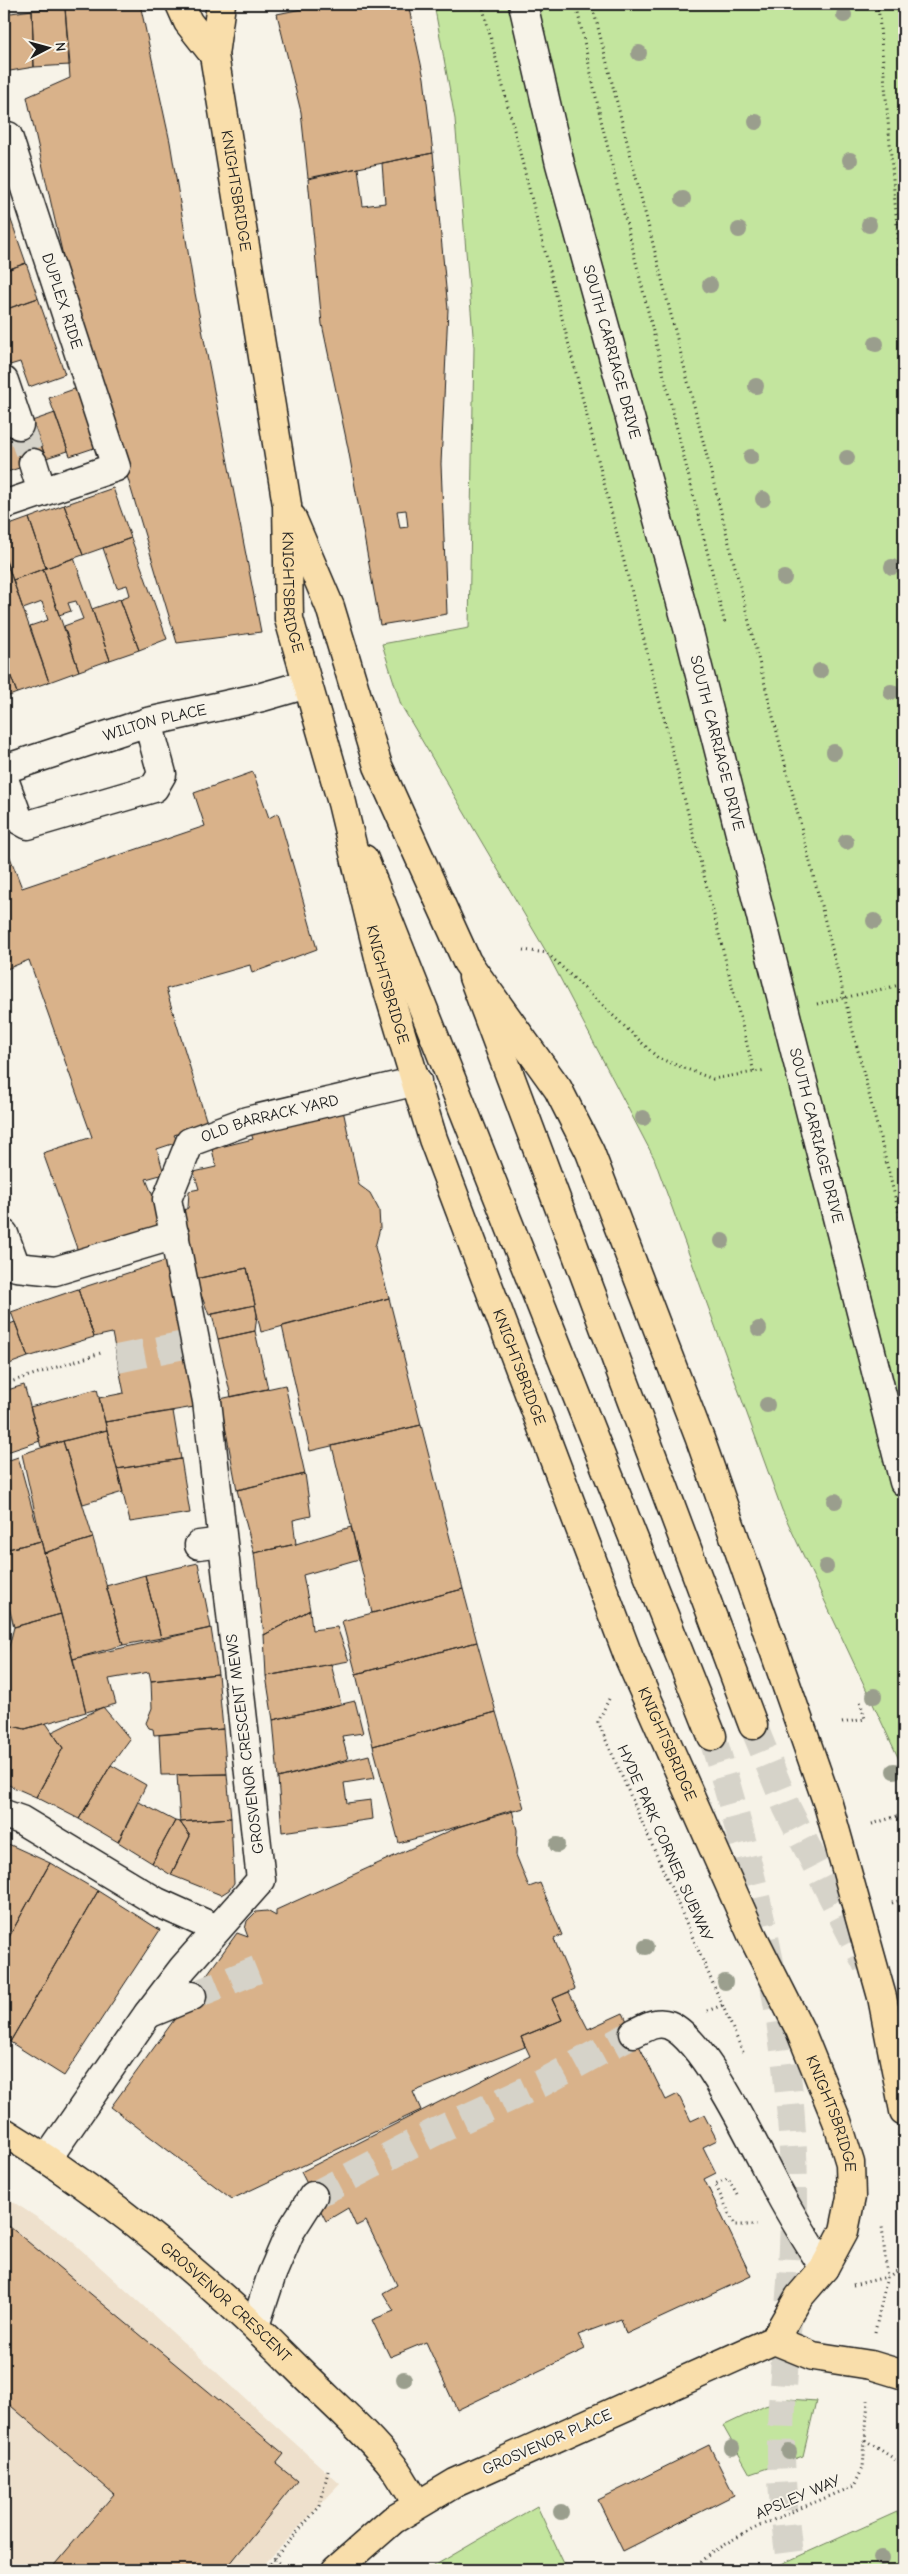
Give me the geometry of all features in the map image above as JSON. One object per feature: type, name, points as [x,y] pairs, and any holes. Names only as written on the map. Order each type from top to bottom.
[{"type":"main road","name":"KNIGHTSBRIDGE","points":[[180,4],[188,22],[214,55]]},
{"type":"main road","name":"KNIGHTSBRIDGE","points":[[221,4],[214,55],[287,505],[289,619],[342,804],[383,974],[417,1081],[433,1139],[629,1658],[745,1918],[800,2030],[826,2091],[850,2162],[851,2197],[844,2231],[824,2268]]},
{"type":"main road","name":"KNIGHTSBRIDGE","points":[[287,505],[330,608],[378,766],[467,962],[558,1089],[590,1152],[697,1429],[828,1804],[882,1997],[904,2111]]},
{"type":"main road","points":[[342,804],[712,1736]]},
{"type":"main road","points":[[467,962],[753,1725]]},
{"type":"main road","name":"GROSVENOR CRESCENT","points":[[4,2132],[47,2159],[148,2231],[255,2326],[366,2437],[392,2466],[418,2504]]},
{"type":"main road","points":[[824,2268],[799,2297],[774,2340],[813,2356],[872,2366],[904,2375]]},
{"type":"main road","name":"GROSVENOR PLACE","points":[[336,2570],[393,2520],[455,2483],[774,2340]]},
{"type":"street","name":"SOUTH CARRIAGE DRIVE","points":[[523,4],[560,164],[688,628],[904,1482]]},
{"type":"street","name":"DUPLEX RIDE","points":[[8,136],[116,467],[42,492]]},
{"type":"street","points":[[4,381],[19,425]]},
{"type":"street","points":[[4,505],[42,492],[33,463]]},
{"type":"street","name":"WILTON PLACE","points":[[4,769],[148,722],[262,697],[307,684]]},
{"type":"street","points":[[4,779],[19,820],[28,825],[154,788],[162,774],[148,722]]},
{"type":"street","name":"OLD BARRACK YARD","points":[[175,1235],[167,1199],[190,1142],[247,1121],[417,1081]]},
{"type":"street","points":[[4,1234],[16,1267],[55,1271],[175,1235]]},
{"type":"street","name":"GROSVENOR CRESCENT MEWS","points":[[47,2159],[147,2015],[217,1929],[261,1880],[210,1544],[207,1401],[189,1343],[175,1235]]},
{"type":"street","points":[[4,1814],[21,1820],[157,1902],[217,1929]]},
{"type":"street","points":[[147,2015],[192,1996]]},
{"type":"street","points":[[634,2033],[656,2022],[669,2025],[690,2039],[726,2093],[778,2192],[824,2268]]},
{"type":"street","points":[[255,2326],[272,2274],[290,2232],[314,2196]]},
{"type":"path","points":[[482,4],[754,1072]]},
{"type":"path","points":[[592,4],[904,1232]]},
{"type":"path","points":[[878,4],[904,308]]},
{"type":"path","points":[[523,950],[547,954],[658,1058],[713,1079],[798,1065]]},
{"type":"path","points":[[784,1010],[904,984]]},
{"type":"path","points":[[4,1384],[104,1352]]},
{"type":"path","name":"HYDE PARK CORNER SUBWAY","points":[[629,1658],[598,1722],[737,2040]]},
{"type":"path","points":[[842,1723],[865,1719],[860,1701]]},
{"type":"path","points":[[872,1824],[904,1814]]},
{"type":"path","points":[[892,1903],[904,1900]]},
{"type":"path","points":[[705,2012],[723,2005]]},
{"type":"path","points":[[736,2194],[728,2178],[715,2184],[735,2225],[759,2225]]},
{"type":"path","points":[[845,2286],[887,2277],[904,2267]]},
{"type":"path","points":[[877,2317],[887,2277]]},
{"type":"path","name":"APSLEY WAY","points":[[694,2570],[698,2562],[728,2541],[854,2486],[863,2468],[866,2416]]},
{"type":"path","points":[[864,2440],[904,2465]]},
{"type":"path","points":[[264,2570],[320,2506],[328,2471]]},
{"type":"path","points":[[274,2558],[282,2565]]},
{"type":"shaded area","points":[[4,2196],[67,2237],[340,2484],[259,2570],[4,2570]]},
{"type":"green space","points":[[434,4],[904,4],[904,1770],[782,1510],[654,1158],[547,953],[401,705],[382,644],[469,628],[474,347],[455,119]]},
{"type":"green space","points":[[788,2399],[816,2401],[803,2456],[750,2474],[723,2426],[765,2406]]},
{"type":"green space","points":[[537,2506],[567,2570],[427,2570]]},
{"type":"green space","points":[[897,2512],[904,2527],[904,2570],[768,2570]]},
{"type":"building","points":[[140,4],[170,142],[194,288],[261,632],[177,643],[68,278],[27,97],[70,78],[65,8]]},
{"type":"building","points":[[326,4],[408,4],[424,78],[433,153],[308,178],[301,112],[277,14]]},
{"type":"building","points":[[65,8],[70,65],[34,67],[32,10]]},
{"type":"building","points":[[32,10],[34,67],[4,72],[4,14]]},
{"type":"building","points":[[433,153],[448,309],[441,464],[447,614],[380,625],[348,448],[322,324],[308,179],[358,168],[363,206],[385,203],[382,163]],"holes":[[[406,510],[408,527],[400,528],[397,511]]]},
{"type":"building","points":[[4,200],[26,263],[4,271]]},
{"type":"building","points":[[26,263],[38,298],[4,310],[4,271]]},
{"type":"building","points":[[38,298],[65,374],[29,387],[20,362],[10,365],[4,346],[4,310]]},
{"type":"building","points":[[77,388],[97,447],[70,456],[49,398]]},
{"type":"building","points":[[55,413],[68,451],[46,458],[32,421]]},
{"type":"building","points":[[4,414],[22,467],[4,473]]},
{"type":"building","points":[[32,421],[46,458],[22,467],[9,429]]},
{"type":"building","points":[[113,488],[131,538],[83,555],[64,505]]},
{"type":"building","points":[[64,505],[83,555],[46,568],[29,518]]},
{"type":"building","points":[[29,518],[46,568],[13,580],[4,555],[4,527]]},
{"type":"building","points":[[131,538],[167,639],[139,650],[120,599],[130,595],[127,585],[117,588],[103,548]]},
{"type":"building","points":[[74,558],[110,660],[79,671],[64,626],[83,619],[76,601],[68,603],[71,611],[59,615],[43,569]]},
{"type":"building","points":[[6,561],[49,682],[17,693],[4,658],[4,562]]},
{"type":"building","points":[[43,569],[79,671],[49,682],[30,626],[48,620],[42,602],[23,609],[13,580]]},
{"type":"building","points":[[120,599],[139,650],[110,660],[92,609]]},
{"type":"building","points":[[4,658],[17,693],[4,698]]},
{"type":"building","points":[[253,772],[269,818],[278,813],[317,949],[252,973],[250,965],[166,989],[207,1123],[174,1135],[178,1142],[157,1149],[164,1174],[146,1179],[164,1224],[79,1254],[43,1153],[92,1137],[29,960],[4,970],[4,854],[8,852],[22,888],[205,826],[194,793]]},
{"type":"building","points":[[343,1110],[359,1185],[370,1193],[379,1210],[380,1228],[375,1247],[389,1298],[261,1332],[247,1268],[195,1279],[180,1212],[188,1208],[189,1191],[199,1189],[194,1172],[216,1167],[212,1149],[253,1139],[251,1133]]},
{"type":"building","points":[[168,1260],[194,1407],[105,1422],[99,1398],[124,1393],[112,1333],[94,1337],[78,1289]]},
{"type":"building","points":[[247,1268],[255,1305],[209,1315],[195,1279]]},
{"type":"building","points":[[78,1289],[94,1337],[28,1357],[11,1312]]},
{"type":"building","points":[[389,1298],[421,1425],[310,1451],[282,1326]]},
{"type":"building","points":[[255,1305],[257,1315],[255,1331],[218,1339],[212,1314]]},
{"type":"building","points":[[15,1322],[28,1357],[4,1366],[4,1326]]},
{"type":"building","points":[[255,1331],[268,1389],[231,1397],[218,1339]]},
{"type":"building","points":[[24,1385],[40,1441],[4,1453],[4,1391]]},
{"type":"building","points":[[285,1385],[305,1474],[237,1490],[220,1399]]},
{"type":"building","points":[[97,1389],[107,1430],[41,1447],[30,1407]]},
{"type":"building","points":[[173,1411],[181,1459],[117,1469],[105,1422]]},
{"type":"building","points":[[421,1425],[463,1589],[372,1613],[332,1446]]},
{"type":"building","points":[[107,1430],[123,1492],[83,1504],[63,1441]]},
{"type":"building","points":[[63,1441],[93,1538],[44,1553],[22,1454]]},
{"type":"building","points":[[18,1457],[41,1541],[4,1550],[4,1462]]},
{"type":"building","points":[[181,1459],[190,1513],[130,1522],[117,1469]]},
{"type":"building","points":[[305,1474],[311,1516],[293,1520],[296,1544],[254,1553],[237,1490]]},
{"type":"building","points":[[351,1527],[359,1559],[303,1575],[310,1610],[264,1635],[254,1553],[296,1544]]},
{"type":"building","points":[[93,1538],[123,1645],[73,1659],[44,1553]]},
{"type":"building","points":[[41,1541],[61,1614],[14,1627],[4,1587],[4,1550]]},
{"type":"building","points":[[198,1563],[211,1628],[161,1638],[145,1575]]},
{"type":"building","points":[[145,1575],[161,1638],[123,1645],[106,1586]]},
{"type":"building","points":[[463,1589],[477,1642],[356,1674],[342,1621]]},
{"type":"building","points":[[310,1610],[312,1630],[337,1627],[349,1661],[266,1676],[264,1635]]},
{"type":"building","points":[[61,1614],[86,1712],[25,1729],[4,1724],[4,1666],[14,1627]]},
{"type":"building","points":[[211,1628],[218,1674],[151,1681],[149,1672],[109,1679],[116,1704],[86,1712],[73,1659]]},
{"type":"building","points":[[477,1642],[496,1712],[373,1746],[356,1674]]},
{"type":"building","points":[[331,1664],[341,1704],[273,1720],[266,1676]]},
{"type":"building","points":[[218,1674],[223,1729],[154,1735],[153,1729],[149,1728],[146,1723],[152,1708],[151,1681]]},
{"type":"building","points":[[355,1701],[363,1733],[342,1736],[348,1759],[278,1778],[273,1720]]},
{"type":"building","points":[[103,1707],[130,1739],[111,1765],[79,1819],[36,1797],[63,1748],[52,1732]]},
{"type":"building","points":[[496,1712],[524,1808],[399,1843],[373,1746]]},
{"type":"building","points":[[46,1723],[63,1748],[36,1797],[4,1783],[4,1724],[25,1729]]},
{"type":"building","points":[[223,1729],[227,1774],[161,1775],[159,1735]]},
{"type":"building","points":[[369,1755],[375,1778],[344,1783],[347,1803],[371,1800],[373,1819],[282,1832],[278,1778]]},
{"type":"building","points":[[111,1765],[146,1785],[118,1842],[79,1819]]},
{"type":"building","points":[[227,1774],[231,1818],[180,1822],[177,1775]]},
{"type":"building","points":[[139,1802],[175,1821],[152,1863],[118,1842]]},
{"type":"building","points":[[512,1810],[517,1830],[516,1855],[529,1887],[540,1883],[562,1935],[554,1939],[575,1989],[552,1999],[562,2020],[521,2037],[525,2047],[413,2092],[421,2110],[232,2199],[111,2107],[237,1933],[248,1937],[245,1929],[247,1921],[256,1912],[267,1911],[276,1916],[276,1910],[458,1827]]},
{"type":"building","points":[[231,1818],[234,1883],[229,1890],[221,1895],[171,1875],[190,1836],[180,1822]]},
{"type":"building","points":[[175,1821],[180,1822],[190,1836],[171,1875],[152,1863]]},
{"type":"building","points":[[4,1842],[50,1863],[4,1946]]},
{"type":"building","points":[[50,1863],[98,1891],[10,2042],[4,2038],[4,1946]]},
{"type":"building","points":[[98,1891],[160,1930],[64,2076],[10,2042]]},
{"type":"building","points":[[569,1992],[588,2029],[623,2013],[666,2100],[678,2094],[691,2121],[704,2115],[717,2140],[703,2147],[716,2173],[704,2179],[751,2276],[626,2334],[621,2319],[578,2335],[585,2349],[457,2410],[426,2342],[390,2357],[372,2320],[394,2311],[383,2293],[397,2285],[366,2221],[356,2226],[348,2208],[326,2221],[301,2172],[530,2056],[521,2037],[562,2020],[552,1999]]},
{"type":"building","points":[[4,2222],[284,2454],[276,2464],[297,2481],[225,2570],[50,2570],[114,2494],[4,2400]]},
{"type":"building","points":[[709,2445],[734,2495],[623,2551],[598,2500]]},
{"type":"tunnel","points":[[19,425],[33,463]]},
{"type":"tunnel","points":[[117,1359],[184,1345]]},
{"type":"tunnel","points":[[753,1725],[787,1808],[867,1965]]},
{"type":"tunnel","points":[[712,1736],[745,1851],[759,1909],[781,2027],[788,2086],[793,2146],[794,2206],[792,2269],[781,2425],[781,2456],[784,2513],[791,2570]]},
{"type":"tunnel","points":[[192,1996],[266,1966]]},
{"type":"tunnel","points":[[313,2196],[435,2132],[542,2083],[634,2033]]}]
